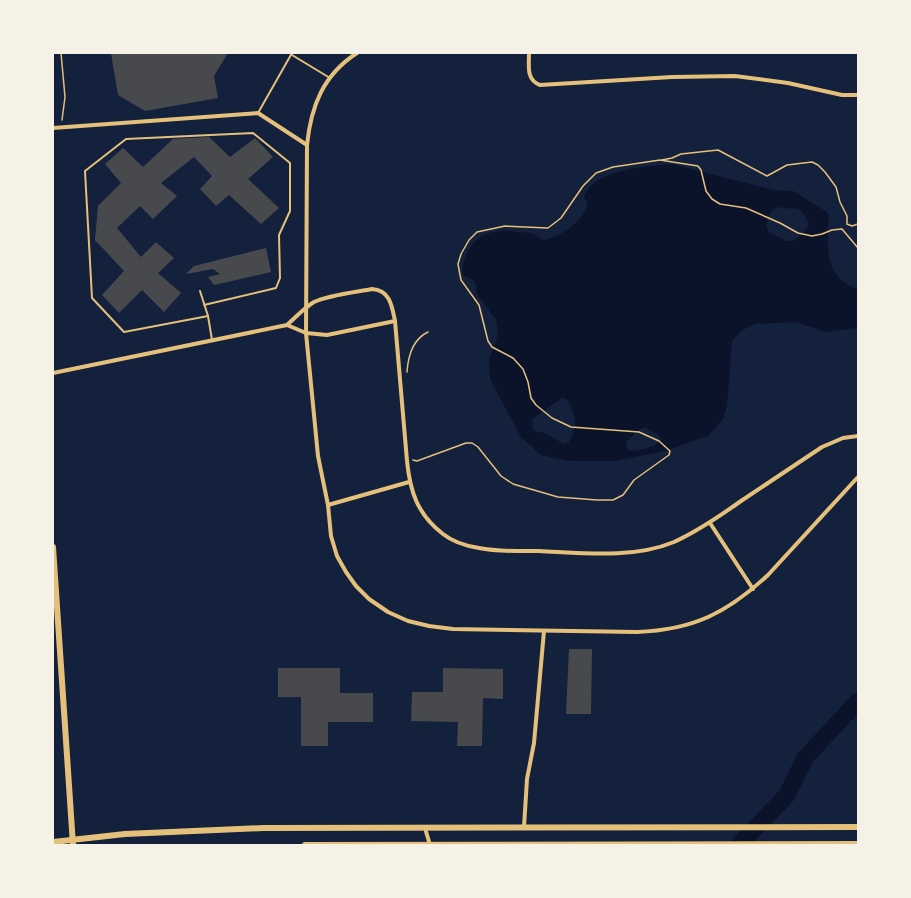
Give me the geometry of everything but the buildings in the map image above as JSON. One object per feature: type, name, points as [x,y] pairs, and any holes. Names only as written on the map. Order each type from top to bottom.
[{"type":"main road","points":[[53,547],[73,842]]},
{"type":"main road","points":[[53,842],[73,842],[126,834],[263,828],[858,827]]},
{"type":"main road","points":[[305,845],[858,844]]},
{"type":"street","points":[[358,53],[348,59],[330,78],[317,100],[309,127],[307,145],[306,333],[318,456],[328,505],[331,536],[338,556],[346,572],[356,586],[369,599],[388,612],[408,621],[429,626],[453,629],[637,632],[667,630],[687,625],[718,612],[736,602],[753,589],[768,575],[858,477]]},
{"type":"street","points":[[529,53],[529,73],[531,79],[540,85],[672,77],[735,76],[782,82],[842,95],[858,95]]},
{"type":"street","points":[[53,128],[258,113],[307,145]]},
{"type":"street","points":[[53,373],[287,325],[307,307],[323,299],[372,289],[379,289],[386,294],[395,320],[410,482],[413,495],[419,507],[434,526],[454,541],[480,549],[580,552],[632,552],[647,550],[673,542],[710,523],[822,447],[843,438],[858,436]]},
{"type":"street","points":[[287,325],[306,333],[327,335],[395,320]]},
{"type":"street","points":[[328,505],[410,482]]},
{"type":"street","points":[[710,523],[753,589]]},
{"type":"street","points":[[524,827],[527,779],[535,738],[544,631]]},
{"type":"street","points":[[425,828],[430,845]]},
{"type":"lane","points":[[258,113],[292,54],[330,78]]},
{"type":"lane","points":[[204,305],[276,288],[280,278],[278,235],[290,210],[290,164],[253,133],[126,139],[85,171],[92,298],[124,332],[208,316]]},
{"type":"lane","points":[[200,291],[208,316],[212,340]]},
{"type":"path","points":[[61,53],[65,97],[61,128]]},
{"type":"path","points":[[411,456],[413,460],[417,460],[466,443],[472,443],[478,447],[501,476],[513,484],[558,496],[613,500],[622,495],[634,480],[669,455],[670,452],[659,441],[639,432],[572,426],[561,422],[536,405],[531,398],[528,382],[523,369],[514,358],[492,347],[488,341],[479,305],[461,280],[458,264],[461,254],[469,240],[477,232],[506,226],[548,228],[561,218],[579,191],[596,173],[613,167],[672,158],[681,154],[718,150],[767,176],[787,165],[812,162],[818,165],[836,187],[840,202],[847,216],[847,224],[852,226],[858,224]]},
{"type":"path","points":[[660,160],[698,166],[702,170],[706,191],[712,200],[720,204],[746,208],[780,223],[798,234],[812,236],[832,230],[842,229],[858,248]]},
{"type":"path","points":[[407,376],[412,348],[416,339],[428,332]]},
{"type":"water","points":[[672,164],[774,190],[793,191],[827,212],[829,216],[828,249],[833,269],[838,277],[847,284],[858,289],[858,328],[826,332],[796,322],[755,324],[741,331],[732,341],[727,406],[723,419],[709,435],[666,451],[615,461],[570,461],[541,455],[521,437],[490,379],[489,360],[498,332],[496,320],[477,294],[476,284],[474,281],[463,275],[463,265],[466,255],[469,249],[479,238],[498,231],[534,234],[543,240],[556,236],[571,227],[583,214],[587,206],[587,202],[584,198],[589,188],[597,181],[609,175],[635,168]],"holes":[[[779,207],[797,209],[802,212],[809,224],[798,238],[791,241],[786,241],[769,232],[766,225],[767,221],[774,209]],[[562,398],[566,399],[573,411],[575,422],[574,432],[569,442],[564,444],[544,433],[535,431],[532,427],[533,419]],[[646,428],[659,435],[661,441],[646,448],[630,451],[626,446],[627,441],[640,429]]]},
{"type":"waterway","points":[[739,845],[787,795],[805,758],[858,701]]}]
